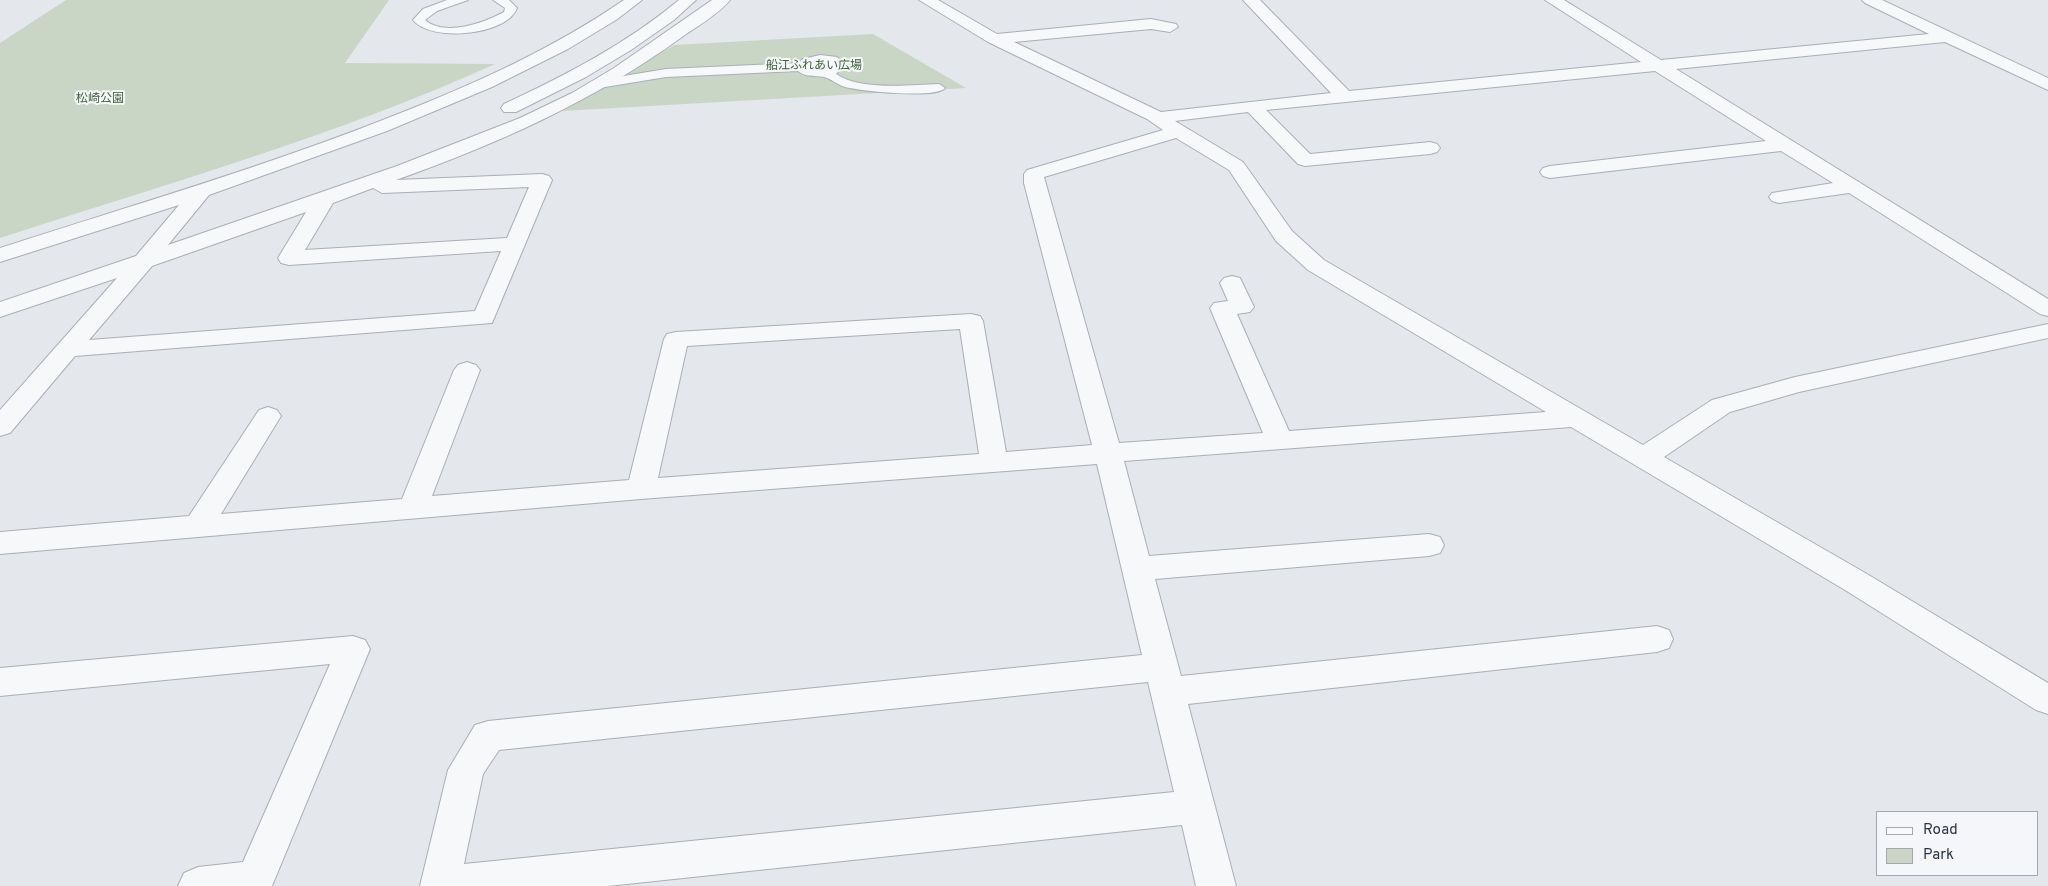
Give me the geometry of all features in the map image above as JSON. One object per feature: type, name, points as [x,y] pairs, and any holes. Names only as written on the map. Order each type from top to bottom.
[{"type":"street","points":[[0,255],[202,190],[387,126],[479,87],[548,54],[608,19],[634,0]]},
{"type":"street","points":[[491,117],[562,83],[622,49],[688,0]]},
{"type":"street","points":[[0,310],[357,188],[459,150],[556,108],[599,84],[635,62],[722,0]]},
{"type":"street","points":[[926,0],[994,39],[1154,115],[1236,166],[1284,236],[1316,265],[1856,582],[2048,700]]},
{"type":"street","points":[[1251,0],[1341,104]]},
{"type":"street","points":[[1553,0],[1782,145],[2048,309]]},
{"type":"street","points":[[1870,0],[2048,85]]},
{"type":"street","points":[[994,39],[1151,24],[1170,27]]},
{"type":"street","points":[[1156,118],[1252,106],[1321,100],[1341,104],[1657,66],[1948,37]]},
{"type":"street","points":[[1252,106],[1305,160],[1430,148]]},
{"type":"street","points":[[1179,131],[1034,174],[1034,183],[1108,453],[1216,886]]},
{"type":"street","points":[[1550,172],[1782,145]]},
{"type":"street","points":[[73,265],[248,208],[413,148]]},
{"type":"street","points":[[66,349],[484,318],[513,244],[542,180],[357,188]]},
{"type":"street","points":[[1779,197],[1850,187]]},
{"type":"street","points":[[0,427],[143,262],[202,190]]},
{"type":"street","points":[[325,198],[289,258],[513,244]]},
{"type":"street","points":[[1232,283],[1242,307],[1222,308],[1279,439]]},
{"type":"street","points":[[641,489],[676,339],[971,321],[994,462]]},
{"type":"street","points":[[1643,458],[1721,406],[1795,385],[2048,331]]},
{"type":"street","points":[[413,508],[467,370]]},
{"type":"street","points":[[198,526],[268,416]]},
{"type":"street","points":[[0,543],[641,489],[1575,418]]},
{"type":"street","points":[[1136,569],[1429,545]]},
{"type":"street","points":[[1196,807],[438,885],[466,770],[488,736],[1657,639]]},
{"type":"street","points":[[0,682],[353,649],[255,880],[198,886]]},
{"type":"lane","points":[[462,0],[434,8],[423,14],[420,20],[423,25],[440,30],[484,26],[509,14],[512,8],[508,3],[498,0]]},
{"type":"lane","points":[[599,84],[666,73],[802,67],[807,62],[820,59],[837,62],[837,68],[828,72],[833,78],[877,89],[939,88]]},
{"type":"lane","points":[[635,62],[666,73]]},
{"type":"green space","name":"松崎公園","points":[[66,0],[389,0],[345,63],[495,64],[374,114],[250,158],[0,238],[0,43]]},
{"type":"green space","name":"船江ふれあい広場","points":[[873,34],[966,88],[562,111],[674,45]]}]
